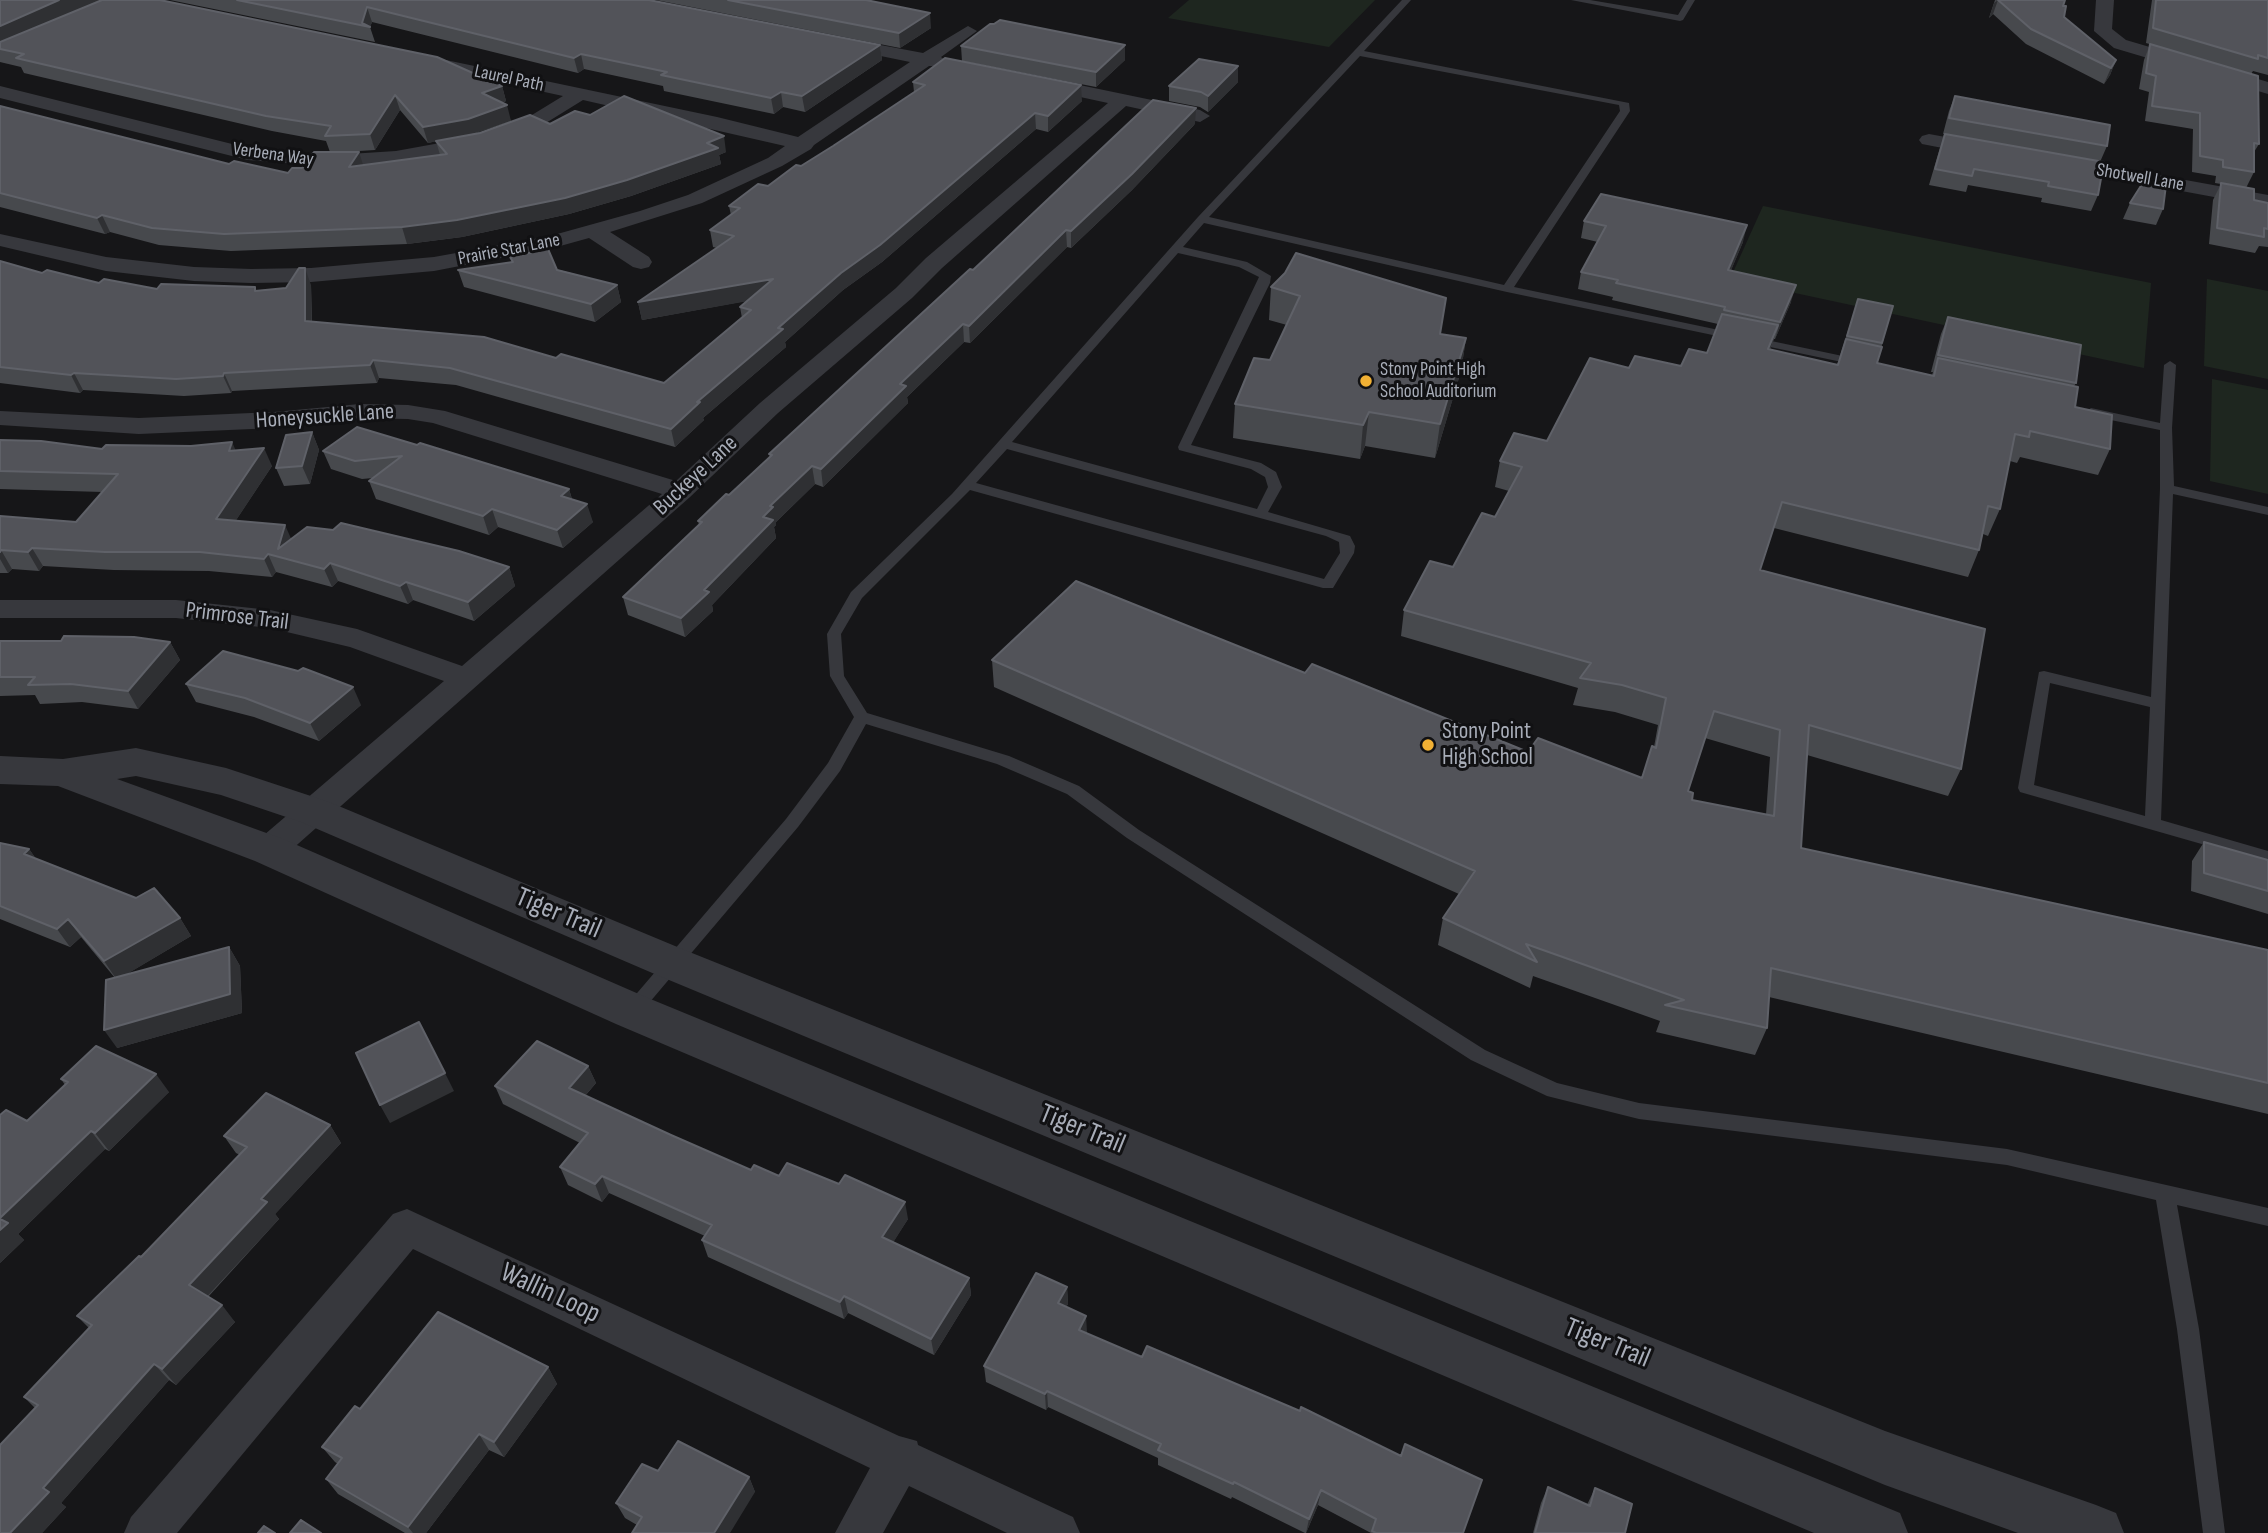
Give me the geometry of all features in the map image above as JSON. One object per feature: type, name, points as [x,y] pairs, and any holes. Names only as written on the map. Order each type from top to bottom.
[{"type":"street","points":[[2105,0],[2103,32],[2120,44],[2268,88]]},
{"type":"street","name":"Prairie Star Lane","points":[[0,240],[106,264],[182,273],[251,276],[311,275],[434,264],[494,254],[594,232],[695,199],[766,167],[804,145],[968,31]]},
{"type":"street","points":[[818,38],[953,65]]},
{"type":"street","name":"Laurel Path","points":[[404,57],[581,93],[804,145]]},
{"type":"street","points":[[1018,79],[1200,116]]},
{"type":"street","name":"Verbena Way","points":[[0,92],[248,154],[334,161],[396,158],[477,142],[534,122],[581,93]]},
{"type":"street","name":"Buckeye Lane","points":[[269,850],[681,491],[769,408],[904,293],[934,263],[1122,100]]},
{"type":"street","points":[[1929,140],[2010,155]]},
{"type":"street","name":"Shotwell Lane","points":[[2037,159],[2268,201]]},
{"type":"street","points":[[594,232],[642,262]]},
{"type":"street","name":"Honeysuckle Lane","points":[[0,418],[152,426],[274,420],[360,411],[408,412],[436,416],[681,491]]},
{"type":"street","name":"Primrose Trail","points":[[0,609],[176,609],[270,619],[357,639],[466,678]]},
{"type":"street","name":"Tiger Trail","points":[[0,770],[62,773],[136,762],[226,782],[316,811],[672,963],[1885,1458],[2096,1533]]},
{"type":"street","name":"Tiger Trail","points":[[62,773],[269,850],[632,1011],[1880,1533]]},
{"type":"street","name":"Wallin Loop","points":[[147,1533],[407,1227],[901,1457],[1057,1533]]},
{"type":"street","points":[[858,1533],[901,1457]]},
{"type":"lane","points":[[1407,0],[1202,219],[968,485],[856,595],[834,634],[837,676],[862,717],[1003,760],[1073,790],[1133,834],[1478,1055],[1555,1090],[1639,1111],[2007,1157],[2268,1217]]},
{"type":"lane","points":[[1575,0],[1680,18],[1691,0]]},
{"type":"lane","points":[[1359,53],[1624,103],[1625,111],[1507,289]]},
{"type":"lane","points":[[1202,219],[1507,289],[1869,365]]},
{"type":"lane","points":[[1176,249],[1243,264],[1265,276],[1260,292],[1184,447],[1256,466],[1271,475],[1275,487],[1261,513]]},
{"type":"lane","points":[[2152,824],[2167,489],[2165,428],[2170,365]]},
{"type":"lane","points":[[2071,408],[2165,428]]},
{"type":"lane","points":[[968,485],[1328,585],[1347,553],[1345,539],[1331,533],[1004,444]]},
{"type":"lane","points":[[2167,489],[2268,511]]},
{"type":"lane","points":[[2158,704],[2044,676],[2026,788],[2268,857]]},
{"type":"lane","points":[[632,1011],[792,823],[834,767],[862,717]]},
{"type":"lane","points":[[2165,1193],[2188,1329],[2214,1533]]},
{"type":"shaded area","points":[[1189,0],[1375,0],[1329,47],[1168,18]]},
{"type":"shaded area","points":[[1763,206],[2151,283],[2144,368],[1730,279]]},
{"type":"shaded area","points":[[2207,279],[2268,291],[2268,379],[2204,366]]},
{"type":"shaded area","points":[[2212,379],[2268,390],[2268,494],[2210,481]]},
{"type":"building","points":[[0,0],[59,0],[0,26]]},
{"type":"building","points":[[102,0],[160,0],[437,57],[502,86],[482,93],[507,105],[468,119],[423,127],[395,95],[370,134],[325,136],[331,126],[266,116],[16,58],[24,54],[0,49],[0,42]]},
{"type":"building","points":[[237,0],[649,0],[880,45],[802,96],[781,92],[771,98],[661,75],[667,72],[581,54],[574,58],[367,7],[362,23],[370,27]]},
{"type":"building","points":[[728,0],[866,0],[930,13],[899,33]]},
{"type":"building","points":[[1998,0],[2065,0],[2064,17],[2116,60],[2111,68],[2031,29]]},
{"type":"building","points":[[2156,0],[2268,0],[2268,58],[2258,55],[2258,59],[2153,28]]},
{"type":"building","points":[[1000,20],[1125,45],[1096,72],[961,46],[990,24]]},
{"type":"building","points":[[2150,44],[2258,76],[2259,144],[2254,143],[2254,172],[2223,167],[2223,160],[2200,156],[2200,113],[2152,106],[2156,76],[2146,73]]},
{"type":"building","points":[[945,58],[1081,85],[1048,116],[1035,113],[880,245],[841,273],[778,328],[783,329],[697,402],[700,402],[671,429],[450,368],[373,360],[370,365],[224,373],[223,376],[176,379],[74,373],[71,375],[0,367],[0,261],[42,273],[47,270],[99,283],[104,279],[157,289],[161,284],[255,287],[255,291],[286,288],[299,268],[305,268],[305,321],[484,337],[556,358],[561,354],[664,383],[751,310],[740,307],[773,279],[638,302],[734,236],[710,230],[740,208],[729,206],[758,184],[768,186],[796,165],[801,166],[925,85],[913,82]]},
{"type":"building","points":[[1199,59],[1238,66],[1208,96],[1201,92],[1169,86]]},
{"type":"building","points":[[624,96],[724,136],[707,143],[718,148],[627,180],[565,198],[457,220],[402,227],[224,234],[152,228],[102,215],[97,218],[0,193],[0,106],[229,164],[234,161],[288,173],[292,168],[302,168],[314,152],[359,152],[349,167],[447,154],[436,141],[480,133],[530,115],[550,124],[575,111],[590,115]]},
{"type":"building","points":[[1955,96],[2110,125],[2107,146],[1949,118]]},
{"type":"building","points":[[1153,100],[1196,108],[1132,174],[1071,231],[1066,230],[969,326],[963,324],[900,384],[906,386],[821,469],[812,466],[770,506],[773,507],[763,517],[773,520],[704,590],[709,592],[681,618],[623,597],[702,522],[698,521],[726,494],[729,495],[772,455],[769,454],[970,269],[973,270]]},
{"type":"building","points":[[1945,134],[2104,162],[2098,195],[2048,186],[2049,182],[1974,169],[1972,176],[1935,169]]},
{"type":"building","points":[[2144,181],[2166,185],[2163,209],[2130,203]]},
{"type":"building","points":[[2221,183],[2254,189],[2254,200],[2268,203],[2268,229],[2264,228],[2264,237],[2217,228]]},
{"type":"building","points":[[1601,194],[1747,225],[1728,270],[1796,285],[1780,322],[1616,283],[1618,280],[1581,272],[1606,226],[1584,221]]},
{"type":"building","points":[[548,249],[557,270],[617,285],[591,304],[458,270],[513,262],[510,257]]},
{"type":"building","name":"Stony Point High School Auditorium","points":[[1296,253],[1446,298],[1440,334],[1466,338],[1440,424],[1369,412],[1363,425],[1235,404],[1254,358],[1270,360],[1300,296],[1271,287],[1285,273]]},
{"type":"building","points":[[1858,299],[1893,306],[1882,343],[1847,336]]},
{"type":"building","points":[[1722,314],[1778,325],[1768,349],[1838,365],[1846,339],[1882,347],[1877,363],[1934,376],[1938,358],[2078,387],[2075,407],[2112,415],[2110,449],[2030,431],[2029,437],[2015,434],[2000,509],[1988,506],[1979,550],[1782,502],[1760,570],[1985,629],[1961,769],[1809,725],[1801,848],[2268,950],[2268,1083],[1771,968],[1767,1028],[1665,1005],[1684,1000],[1526,944],[1537,962],[1443,918],[1475,871],[992,660],[1076,581],[1305,673],[1312,664],[1528,752],[1538,738],[1642,778],[1652,746],[1656,748],[1666,698],[1622,685],[1580,678],[1591,663],[1404,610],[1430,561],[1453,567],[1482,513],[1495,517],[1522,467],[1500,461],[1514,433],[1547,441],[1590,358],[1629,368],[1635,356],[1681,366],[1689,349],[1707,353]],"holes":[[[1714,711],[1780,730],[1774,816],[1692,800],[1693,793],[1688,791]]]},
{"type":"building","points":[[1948,317],[2081,345],[2076,383],[1938,355]]},
{"type":"building","points":[[357,427],[417,445],[420,443],[569,489],[561,496],[587,504],[557,530],[492,509],[483,516],[369,481],[402,456],[355,461],[323,451]]},
{"type":"building","points":[[312,432],[302,466],[276,468],[286,435]]},
{"type":"building","points":[[0,440],[41,441],[102,449],[106,445],[191,446],[232,442],[229,451],[264,448],[216,519],[285,525],[278,549],[307,527],[333,530],[341,523],[459,551],[509,567],[468,602],[406,582],[400,586],[330,563],[324,569],[268,554],[264,559],[200,552],[105,552],[32,548],[28,552],[0,552],[0,516],[76,522],[118,474],[0,471]]},
{"type":"building","points":[[64,636],[134,637],[170,642],[128,691],[71,684],[28,685],[35,677],[0,677],[0,641],[61,641]]},
{"type":"building","points":[[223,651],[298,671],[303,668],[353,687],[310,723],[245,698],[186,684]]},
{"type":"building","points":[[2204,842],[2268,860],[2268,891],[2204,873]]},
{"type":"building","points":[[0,843],[29,849],[24,854],[136,898],[154,888],[180,918],[104,961],[68,919],[57,929],[0,906]]},
{"type":"building","points":[[229,947],[230,994],[104,1030],[106,980]]},
{"type":"building","points":[[419,1022],[445,1073],[380,1105],[356,1053]]},
{"type":"building","points":[[537,1041],[588,1066],[569,1088],[751,1170],[754,1165],[779,1176],[787,1163],[839,1184],[845,1175],[905,1202],[882,1237],[969,1278],[931,1339],[844,1296],[840,1302],[702,1240],[712,1225],[602,1176],[595,1184],[560,1167],[588,1133],[495,1086]]},
{"type":"building","points":[[96,1046],[156,1074],[95,1133],[91,1131],[0,1218],[0,1115],[6,1110],[27,1121],[68,1082],[61,1079]]},
{"type":"building","points":[[266,1093],[330,1125],[261,1199],[267,1202],[189,1285],[222,1305],[162,1369],[154,1364],[43,1488],[49,1492],[10,1533],[0,1533],[0,1445],[38,1405],[24,1397],[92,1325],[77,1316],[141,1257],[247,1147],[224,1136]]},
{"type":"building","points":[[0,1219],[8,1223],[0,1230]]},
{"type":"building","points":[[1036,1273],[1067,1287],[1058,1303],[1086,1316],[1079,1330],[1142,1357],[1147,1346],[1300,1411],[1301,1407],[1401,1456],[1405,1444],[1482,1480],[1463,1533],[1376,1533],[1372,1531],[1376,1519],[1321,1490],[1309,1519],[1234,1482],[1233,1484],[1158,1450],[1161,1444],[1047,1391],[1045,1394],[984,1366]]},
{"type":"building","points":[[438,1312],[548,1367],[494,1442],[479,1434],[408,1527],[326,1479],[342,1458],[322,1447],[355,1406],[360,1409]]},
{"type":"building","points":[[678,1441],[749,1477],[714,1533],[632,1533],[642,1517],[616,1503],[642,1464],[658,1471]]},
{"type":"building","points":[[1548,1487],[1590,1506],[1595,1488],[1632,1504],[1625,1533],[1535,1533]]},
{"type":"building","points":[[301,1520],[321,1533],[290,1533]]},
{"type":"building","points":[[264,1526],[275,1533],[258,1533]]},
{"type":"place","name":"Stony Point High School Auditorium","points":[[1366,381]]},
{"type":"place","name":"Stony Point High School","points":[[1428,745]]}]
